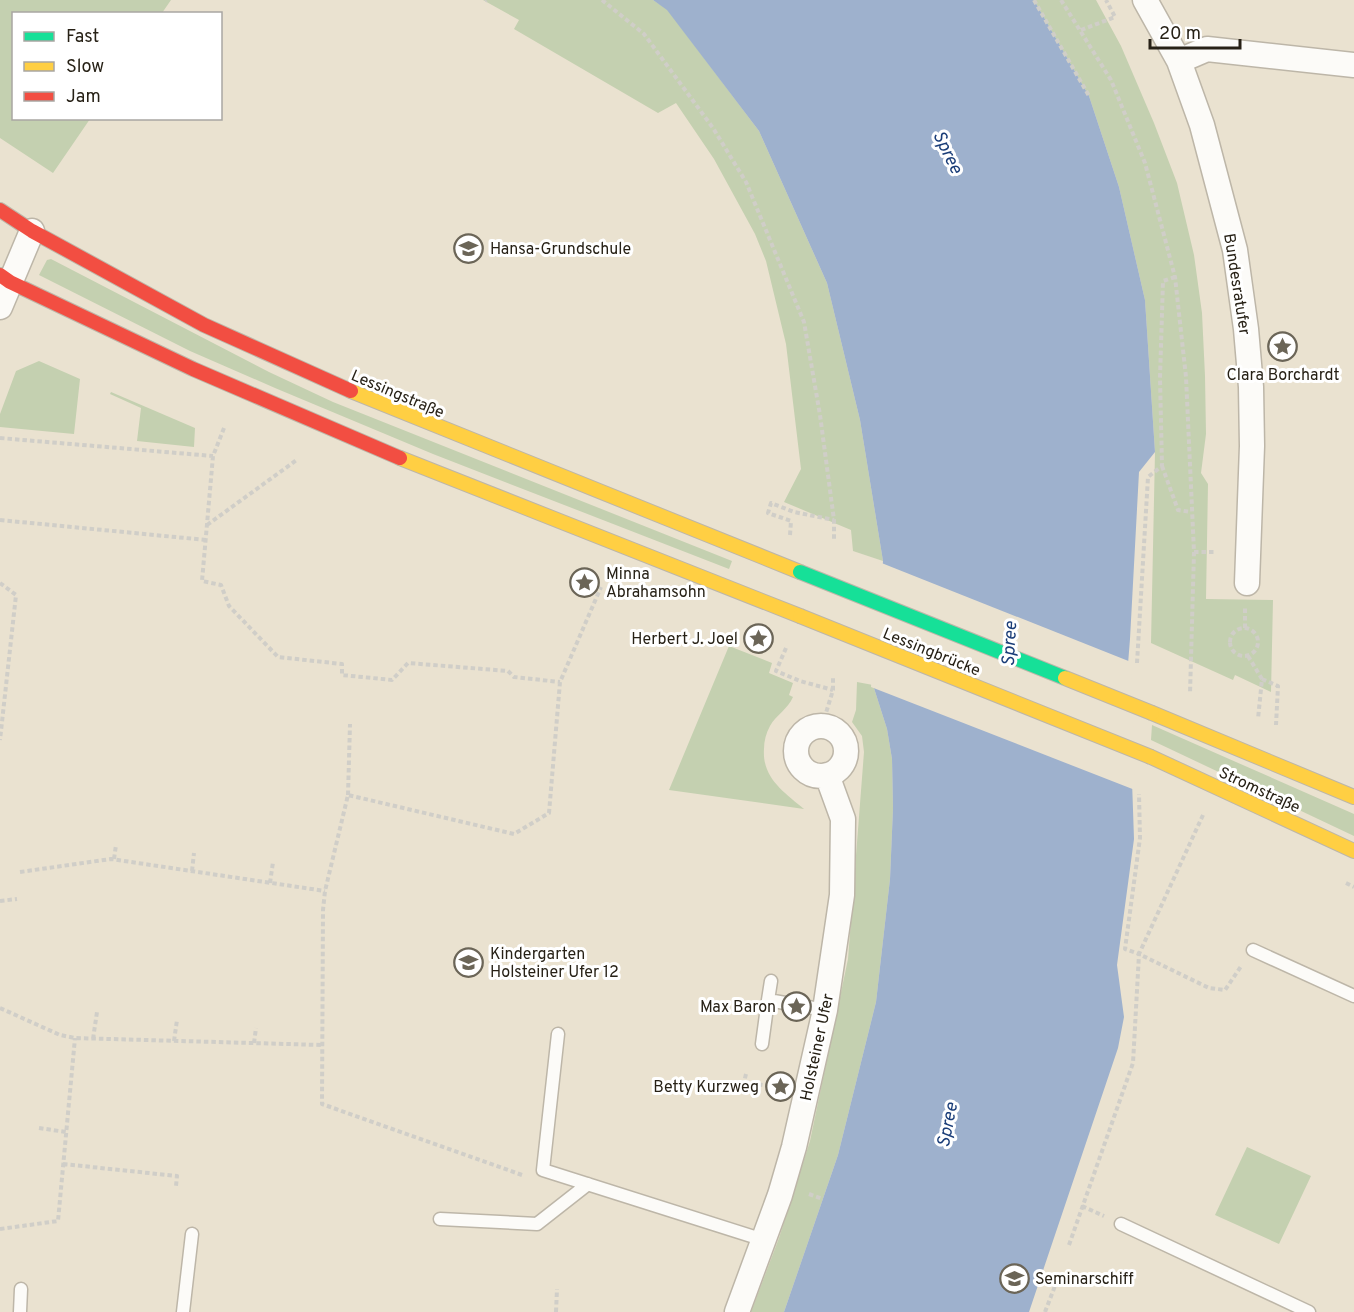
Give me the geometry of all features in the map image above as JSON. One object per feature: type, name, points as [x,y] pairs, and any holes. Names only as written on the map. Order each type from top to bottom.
[{"type":"main road","name":"Lessingstraße","points":[[0,210],[32,231],[204,325],[384,406],[800,572]]},
{"type":"main road","name":"Lessingbrücke","points":[[5,278],[193,369],[380,450],[1151,757]]},
{"type":"main road","name":"Lessingbrücke","points":[[800,572],[1152,713]]},
{"type":"main road","name":"Stromstraße","points":[[1152,713],[1354,797]]},
{"type":"main road","name":"Stromstraße","points":[[1151,757],[1354,851]]},
{"type":"street","name":"Bundesratufer","points":[[1145,0],[1179,61],[1202,125],[1235,250],[1251,387],[1252,446],[1247,583]]},
{"type":"street","points":[[1179,61],[1207,49],[1354,65]]},
{"type":"street","points":[[0,307],[5,278],[32,231]]},
{"type":"street","points":[[822,726],[836,731],[844,741],[843,762],[839,768],[827,775],[817,776],[807,772],[799,764],[796,754],[797,743],[803,734],[812,728],[822,726]]},
{"type":"street","name":"Holsteiner Ufer","points":[[737,1312],[782,1188],[807,1093],[825,1010],[842,895],[843,819],[827,775]]},
{"type":"lane","points":[[1253,950],[1354,996]]},
{"type":"lane","points":[[762,1044],[771,981]]},
{"type":"lane","points":[[768,1000],[825,1010]]},
{"type":"lane","points":[[558,1034],[543,1170],[764,1240]]},
{"type":"lane","points":[[440,1219],[537,1224],[588,1184]]},
{"type":"lane","points":[[1121,1224],[1309,1312]]},
{"type":"lane","points":[[183,1312],[192,1234]]},
{"type":"lane","points":[[20,1312],[21,1289]]},
{"type":"path","points":[[602,0],[644,34],[713,129],[746,183],[804,322],[820,415],[834,520],[834,539]]},
{"type":"path","points":[[1034,0],[1089,96]]},
{"type":"path","points":[[1061,0],[1111,80],[1145,163],[1175,277],[1186,376],[1194,552],[1190,695]]},
{"type":"path","points":[[1081,30],[1115,17],[1106,0]]},
{"type":"path","points":[[1175,277],[1163,281],[1160,378],[1162,466],[1178,510],[1191,512]]},
{"type":"path","points":[[224,428],[213,456],[202,581],[221,585],[229,606],[278,657],[342,664],[342,675],[392,680],[408,663],[508,671],[514,677],[560,682]]},
{"type":"path","points":[[0,438],[213,456]]},
{"type":"path","points":[[207,525],[298,459]]},
{"type":"path","points":[[1137,663],[1148,477],[1162,466]]},
{"type":"path","points":[[790,535],[791,521],[768,513],[771,503],[794,512],[834,520]]},
{"type":"path","points":[[0,520],[206,540]]},
{"type":"path","points":[[1194,552],[1214,552]]},
{"type":"path","points":[[0,584],[16,595],[2,705],[0,740]]},
{"type":"path","points":[[348,795],[514,834],[549,813],[560,682],[601,587]]},
{"type":"path","points":[[1240,628],[1253,631],[1258,638],[1256,651],[1248,656],[1238,655],[1230,643],[1233,634],[1240,628]]},
{"type":"path","points":[[786,648],[776,671],[833,690]]},
{"type":"path","points":[[1248,656],[1262,679],[1278,686],[1276,725]]},
{"type":"path","points":[[822,726],[833,690],[833,676]]},
{"type":"path","points":[[1258,718],[1262,679]]},
{"type":"path","points":[[350,724],[348,795],[325,891],[323,910],[322,1104],[527,1176],[543,1170]]},
{"type":"path","points":[[1139,794],[1140,838],[1125,949],[1209,987],[1225,990],[1253,950]]},
{"type":"path","points":[[1069,1245],[1133,1063],[1139,954],[1203,814]]},
{"type":"path","points":[[114,859],[116,845]]},
{"type":"path","points":[[192,871],[194,854]]},
{"type":"path","points":[[20,872],[114,859],[325,891]]},
{"type":"path","points":[[270,883],[273,862]]},
{"type":"path","points":[[0,901],[17,899]]},
{"type":"path","points":[[0,1008],[60,1035],[75,1038],[322,1045]]},
{"type":"path","points":[[93,1039],[97,1012]]},
{"type":"path","points":[[174,1041],[177,1020]]},
{"type":"path","points":[[254,1043],[256,1028]]},
{"type":"path","points":[[0,1229],[58,1221],[75,1038]]},
{"type":"path","points":[[746,1074],[744,1082],[807,1093]]},
{"type":"path","points":[[39,1128],[66,1132]]},
{"type":"path","points":[[63,1164],[177,1176],[176,1186]]},
{"type":"path","points":[[815,1196],[823,1199]]},
{"type":"path","points":[[1045,1312],[1060,1273]]},
{"type":"path","points":[[556,1312],[557,1289]]},
{"type":"green space","points":[[0,0],[171,0],[163,12],[12,12],[12,120],[89,120],[53,173],[0,138]]},
{"type":"green space","points":[[483,0],[653,0],[667,9],[759,131],[827,283],[860,420],[883,561],[853,551],[851,530],[784,502],[801,469],[786,344],[766,261],[755,234],[714,159],[676,103],[658,113],[514,29],[519,20]]},
{"type":"green space","points":[[1034,0],[1096,0],[1121,46],[1177,183],[1194,255],[1202,313],[1206,434],[1201,473],[1208,484],[1206,599],[1273,600],[1271,692],[1235,675],[1233,680],[1151,643],[1155,452],[1145,300],[1119,187],[1089,96]]},
{"type":"green space","points":[[51,259],[269,372],[333,402],[732,561],[729,569],[433,454],[190,351],[39,275],[47,260]]},
{"type":"green space","points":[[39,361],[80,379],[74,434],[0,427],[0,414],[16,371]]},
{"type":"green space","points":[[111,392],[195,428],[194,447],[137,441],[141,408],[110,394]]},
{"type":"green space","points":[[729,646],[772,663],[769,673],[793,683],[789,695],[793,697],[791,701],[767,731],[764,759],[776,784],[804,809],[669,790]]},
{"type":"green space","points":[[857,682],[873,685],[887,729],[892,759],[893,808],[890,879],[876,1002],[838,1155],[784,1312],[751,1312],[779,1238],[810,1141],[848,959],[864,752],[862,736],[852,722],[856,710]]},
{"type":"green space","points":[[1152,725],[1354,814],[1354,836],[1151,740]]},
{"type":"green space","points":[[1247,1147],[1311,1176],[1279,1244],[1215,1215]]},
{"type":"water","name":"Spree","points":[[653,0],[1034,0],[1089,96],[1119,187],[1145,300],[1155,452],[1139,472],[1128,664],[1134,839],[1117,965],[1124,1017],[1118,1048],[1029,1312],[784,1312],[838,1155],[876,1002],[890,879],[893,808],[892,759],[887,729],[873,685],[883,561],[860,420],[827,283],[759,131],[667,10]]},
{"type":"pier","points":[[879,562],[1131,662],[1135,790],[871,687]]},
{"type":"traffic: slow","points":[[351,391],[800,572]]},
{"type":"traffic: slow","points":[[400,458],[800,616]]},
{"type":"traffic: slow","points":[[800,616],[1151,757]]},
{"type":"traffic: slow","points":[[1065,678],[1152,713]]},
{"type":"traffic: slow","points":[[1152,713],[1354,797]]},
{"type":"traffic: slow","points":[[1151,757],[1354,851]]},
{"type":"traffic: jam","points":[[0,210],[32,231],[204,325],[351,391]]},
{"type":"traffic: jam","points":[[0,275],[10,282],[193,369],[400,458]]},
{"type":"traffic: fast","points":[[800,572],[1065,678]]},
{"type":"place","name":"Hansa-Grundschule","points":[[469,248]]},
{"type":"place","name":"Clara Borchardt","points":[[1283,346]]},
{"type":"place","name":"Minna Abrahamsohn","points":[[585,582]]},
{"type":"place","name":"Herbert J. Joel","points":[[759,638]]},
{"type":"place","name":"Kindergarten Holsteiner Ufer 12","points":[[469,962]]},
{"type":"place","name":"Max Baron","points":[[797,1006]]},
{"type":"place","name":"Betty Kurzweg","points":[[780,1086]]},
{"type":"place","name":"Seminarschiff","points":[[1014,1278]]}]
